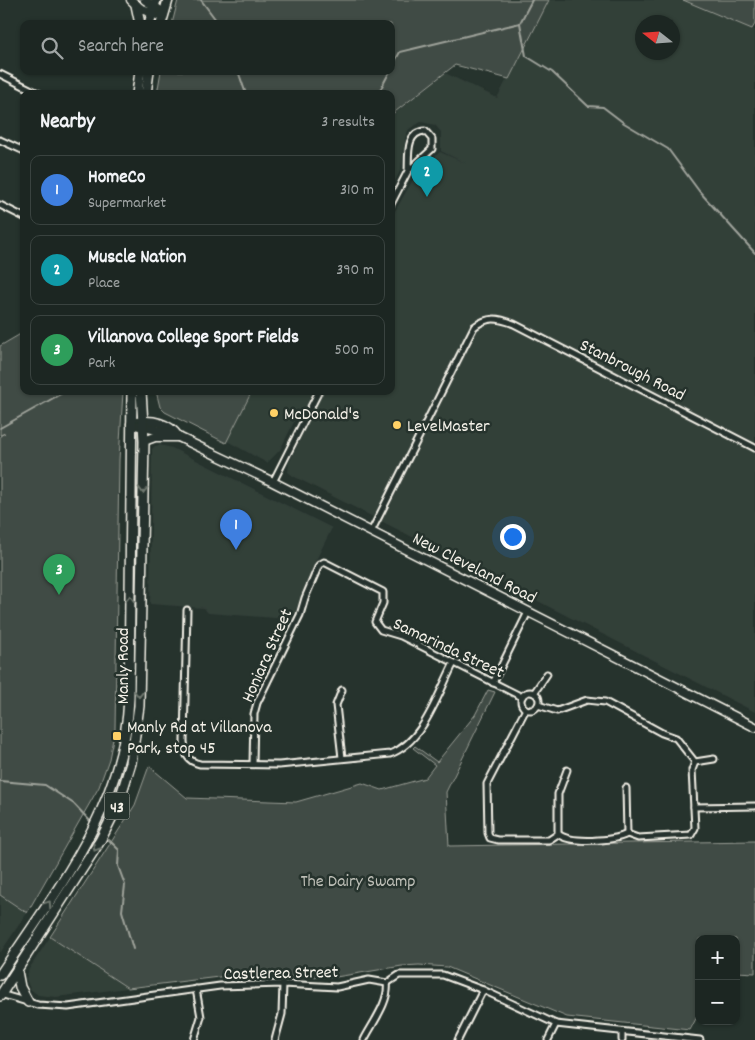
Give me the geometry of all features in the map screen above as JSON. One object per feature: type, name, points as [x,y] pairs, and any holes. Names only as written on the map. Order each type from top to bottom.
[{"type":"main road","points":[[162,18],[168,0]]},
{"type":"main road","points":[[134,3],[139,20]]},
{"type":"main road","points":[[150,20],[154,7]]},
{"type":"main road","points":[[133,90],[134,75]]},
{"type":"main road","points":[[138,90],[139,75]]},
{"type":"main road","points":[[147,90],[148,75]]},
{"type":"main road","name":"Manly Road","points":[[0,975],[75,862],[88,839],[108,796],[124,741],[129,698],[132,395]]},
{"type":"main road","name":"Manly Road","points":[[0,995],[106,831],[123,792],[131,763],[139,706],[144,441],[142,395]]},
{"type":"main road","points":[[16,971],[21,990],[28,1002]]},
{"type":"street","points":[[145,0],[154,7],[162,18]]},
{"type":"street","points":[[134,3],[154,7]]},
{"type":"street","points":[[0,74],[32,90]]},
{"type":"street","points":[[395,196],[408,171],[432,149],[432,139],[425,131],[418,131],[413,135],[409,144],[408,171]]},
{"type":"street","points":[[0,140],[20,150]]},
{"type":"street","points":[[0,205],[20,215]]},
{"type":"street","name":"Stanbrough Road","points":[[371,532],[474,327],[483,319],[497,318],[514,324],[755,448]]},
{"type":"street","points":[[273,482],[317,395]]},
{"type":"street","name":"New Cleveland Road","points":[[131,424],[172,428],[180,437],[273,482],[755,727]]},
{"type":"street","name":"New Cleveland Road","points":[[144,441],[155,437],[180,437]]},
{"type":"street","name":"Samarinda Street","points":[[324,562],[383,592],[383,602],[375,622],[377,627],[401,636],[522,697]]},
{"type":"street","name":"Honiara Street","points":[[253,764],[254,714],[257,703],[300,615],[304,598],[319,566],[324,562]]},
{"type":"street","points":[[187,610],[185,753],[192,762],[200,764],[278,765],[390,754],[401,750],[418,733],[454,663]]},
{"type":"street","points":[[493,683],[528,612]]},
{"type":"street","points":[[534,693],[547,674]]},
{"type":"street","points":[[342,690],[336,705],[342,758]]},
{"type":"street","points":[[526,693],[534,693],[538,697],[538,705],[534,709],[526,709],[522,705],[522,697],[526,693]]},
{"type":"street","points":[[538,705],[557,711],[587,700],[605,702],[662,733],[676,738],[694,762]]},
{"type":"street","points":[[526,709],[488,784],[488,833],[490,838],[498,840],[549,840],[558,834]]},
{"type":"street","points":[[694,762],[714,759]]},
{"type":"street","points":[[558,834],[563,838],[573,840],[616,838],[627,834],[638,838],[687,836],[694,833],[692,770],[694,762]]},
{"type":"street","points":[[558,834],[558,794],[567,770]]},
{"type":"street","points":[[626,788],[627,834]]},
{"type":"street","points":[[694,807],[755,806]]},
{"type":"street","name":"Castlerea Street","points":[[0,995],[45,1006],[68,1007],[220,986],[283,984],[337,987],[368,980],[387,983],[399,975],[423,974],[443,976],[483,990],[556,1024],[700,1040]]},
{"type":"street","points":[[364,1040],[384,1001],[388,990],[387,983]]},
{"type":"street","points":[[275,1040],[282,1014],[283,984]]},
{"type":"street","points":[[194,1040],[201,1017],[196,989]]},
{"type":"street","points":[[458,1040],[483,990]]},
{"type":"street","points":[[548,1040],[556,1024]]},
{"type":"street","points":[[622,1032],[622,1040]]},
{"type":"shaded area","points":[[549,0],[683,0],[755,30],[755,712],[293,476],[288,472],[289,463],[311,415],[300,410],[280,450],[267,463],[227,441],[250,395],[395,395],[395,211],[418,171],[440,152],[465,163],[441,151],[441,132],[435,125],[421,122],[409,129],[406,135],[401,169],[395,181],[395,113],[445,73],[497,98]]},
{"type":"shaded area","points":[[160,445],[172,448],[332,528],[315,562],[294,615],[289,619],[208,613],[204,608],[150,604],[152,449]]},
{"type":"shaded area","points":[[0,895],[27,913],[0,953]]},
{"type":"shaded area","points":[[50,937],[128,988],[56,997],[38,995],[30,989],[26,979],[29,969]]},
{"type":"green space","points":[[178,0],[549,0],[509,79],[455,65],[395,112],[395,90],[158,90],[160,75],[395,75],[395,20],[173,20]]},
{"type":"green space","points":[[683,0],[755,0],[755,24],[752,29]]},
{"type":"green space","points":[[20,334],[20,395],[123,395],[119,460],[115,729],[109,759],[99,787],[27,913],[0,895],[0,436],[5,433],[0,435],[0,346]]},
{"type":"green space","points":[[157,395],[250,395],[226,443],[165,412],[160,407]]},
{"type":"green space","name":"The Dairy Swamp","points":[[488,690],[495,692],[446,792],[449,846],[755,841],[755,973],[740,972],[740,935],[695,935],[695,1021],[690,1030],[567,1017],[447,967],[402,966],[336,977],[227,976],[128,988],[50,937],[135,805],[149,766],[187,798],[296,802],[362,783],[382,790],[425,778],[435,765],[413,748],[415,746],[437,762],[475,715]]},
{"type":"waterway","points":[[201,0],[216,20]]},
{"type":"waterway","points":[[395,61],[400,52],[520,23],[532,0]]},
{"type":"waterway","points":[[520,23],[526,56],[552,72],[588,106],[603,107],[624,123],[668,149],[699,191],[755,253]]},
{"type":"waterway","points":[[239,75],[245,90]]},
{"type":"waterway","points":[[380,90],[388,75]]},
{"type":"waterway","points":[[0,428],[59,395]]},
{"type":"waterway","points":[[0,781],[45,785],[74,804],[90,821]]},
{"type":"waterway","points":[[109,840],[119,850],[118,866],[125,885],[122,911],[133,949]]},
{"type":"place","name":"Muscle Nation","points":[[427,197]]},
{"type":"place","name":"McDonald's","points":[[274,413]]},
{"type":"place","name":"LevelMaster","points":[[397,425]]},
{"type":"place","name":"HomeCo","points":[[236,550]]},
{"type":"place","name":"Villanova College Sport Fields","points":[[59,595]]},
{"type":"place","name":"Manly Rd at Villanova Park, stop 45","points":[[117,736]]}]
